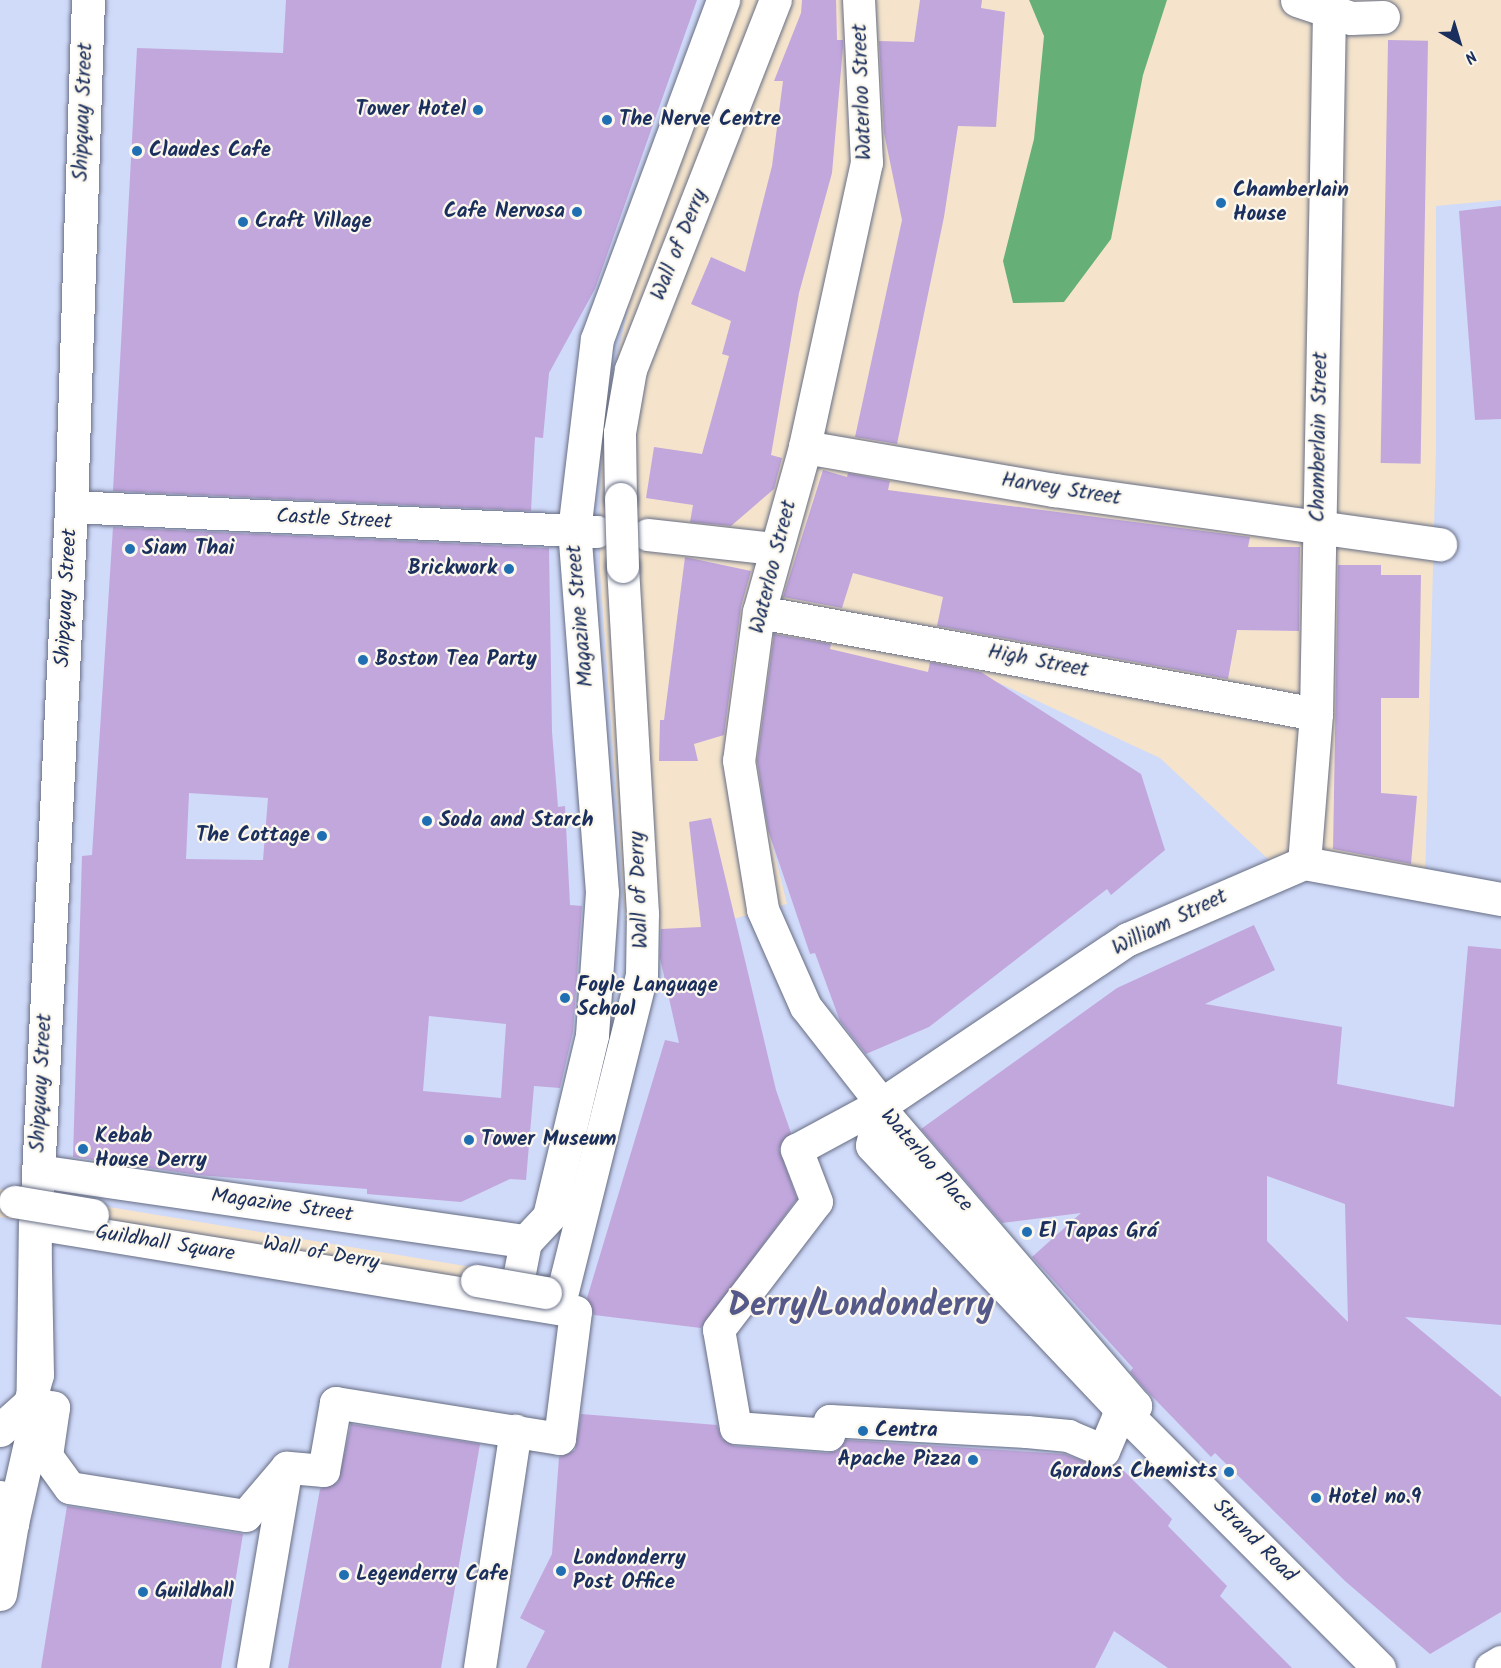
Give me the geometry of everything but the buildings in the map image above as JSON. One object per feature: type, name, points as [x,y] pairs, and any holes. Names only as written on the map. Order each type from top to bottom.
[{"type":"street","name":"Shipquay Street","points":[[0,1594],[6,1510],[32,1434],[25,1199],[71,507],[88,0]]},
{"type":"street","name":"Magazine Street","points":[[25,1199],[526,1241],[549,1216],[592,1035],[602,892],[585,532],[597,339],[723,0]]},
{"type":"street","name":"Wall of Derry","points":[[25,1199],[93,1215],[562,1296],[642,976],[643,914],[623,567],[620,433],[631,369],[776,0]]},
{"type":"street","name":"Waterloo Street","points":[[859,0],[867,163],[805,447],[759,612],[740,761],[763,910],[806,1007],[882,1104]]},
{"type":"street","points":[[1297,0],[1351,18],[1383,17]]},
{"type":"street","name":"Chamberlain Street","points":[[1304,863],[1316,714],[1329,11]]},
{"type":"street","name":"Harvey Street","points":[[805,447],[1054,490],[1318,525],[1440,544]]},
{"type":"street","name":"Castle Street","points":[[71,507],[585,532]]},
{"type":"street","points":[[648,535],[775,549]]},
{"type":"street","name":"High Street","points":[[759,612],[1316,714]]},
{"type":"street","points":[[1304,863],[1501,899]]},
{"type":"street","name":"William Street","points":[[882,1104],[1128,939],[1304,863]]},
{"type":"street","name":"Waterloo Place","points":[[882,1104],[872,1145],[1127,1415]]},
{"type":"street","name":"Waterloo Place","points":[[882,1104],[889,1119],[1136,1406],[1127,1415],[1118,1418],[1104,1451],[1069,1436],[1027,1432],[830,1421],[829,1435],[736,1428],[719,1330],[817,1202],[797,1150],[882,1104]]},
{"type":"street","name":"Guildhall Square","points":[[25,1199],[576,1312],[560,1439],[336,1403],[324,1472],[287,1468]]},
{"type":"street","points":[[520,1273],[526,1241]]},
{"type":"street","points":[[0,1430],[30,1403],[54,1408],[47,1456],[70,1488],[246,1516],[287,1468]]},
{"type":"street","name":"Strand Road","points":[[1127,1415],[1379,1668]]},
{"type":"street","points":[[480,1668],[516,1431]]},
{"type":"street","points":[[253,1668],[287,1468]]},
{"type":"street","points":[[1491,1668],[1501,1662]]},
{"type":"shaded area","points":[[0,0],[739,0],[629,303],[601,432],[600,572],[626,928],[626,978],[550,1280],[0,1189]]},
{"type":"shaded area","points":[[1501,200],[1501,1668],[0,1668],[0,1217],[571,1309],[658,979],[654,930],[701,928],[787,904],[760,794],[767,750],[940,675],[999,683],[1160,758],[1268,859],[1425,883],[1436,448],[1436,206]]},
{"type":"green space","points":[[1029,0],[1167,0],[1143,75],[1111,239],[1064,302],[1013,303],[1003,261],[1034,139],[1044,36]]},
{"type":"place","name":"Tower Hotel","points":[[478,110]]},
{"type":"place","name":"The Nerve Centre","points":[[607,120]]},
{"type":"place","name":"Claudes Cafe","points":[[137,151]]},
{"type":"place","name":"Chamberlain House","points":[[1221,203]]},
{"type":"place","name":"Cafe Nervosa","points":[[577,212]]},
{"type":"place","name":"Craft Village","points":[[243,222]]},
{"type":"place","name":"Siam Thai","points":[[130,549]]},
{"type":"place","name":"Brickwork","points":[[509,569]]},
{"type":"place","name":"Boston Tea Party","points":[[363,660]]},
{"type":"place","name":"Soda and Starch","points":[[427,821]]},
{"type":"place","name":"The Cottage","points":[[322,836]]},
{"type":"place","name":"Foyle Language School","points":[[565,998]]},
{"type":"place","name":"Tower Museum","points":[[469,1140]]},
{"type":"place","name":"Kebab House Derry","points":[[83,1149]]},
{"type":"place","name":"El Tapas Grá","points":[[1027,1232]]},
{"type":"place","name":"Centra","points":[[863,1431]]},
{"type":"place","name":"Apache Pizza","points":[[973,1460]]},
{"type":"place","name":"Gordons Chemists","points":[[1229,1472]]},
{"type":"place","name":"Hotel no.9","points":[[1316,1498]]},
{"type":"place","name":"Londonderry Post Office","points":[[561,1571]]},
{"type":"place","name":"Legenderry Cafe","points":[[344,1575]]},
{"type":"place","name":"Guildhall","points":[[143,1592]]},
{"type":"district","name":"Derry/Londonderry","points":[[861,1307]]}]
